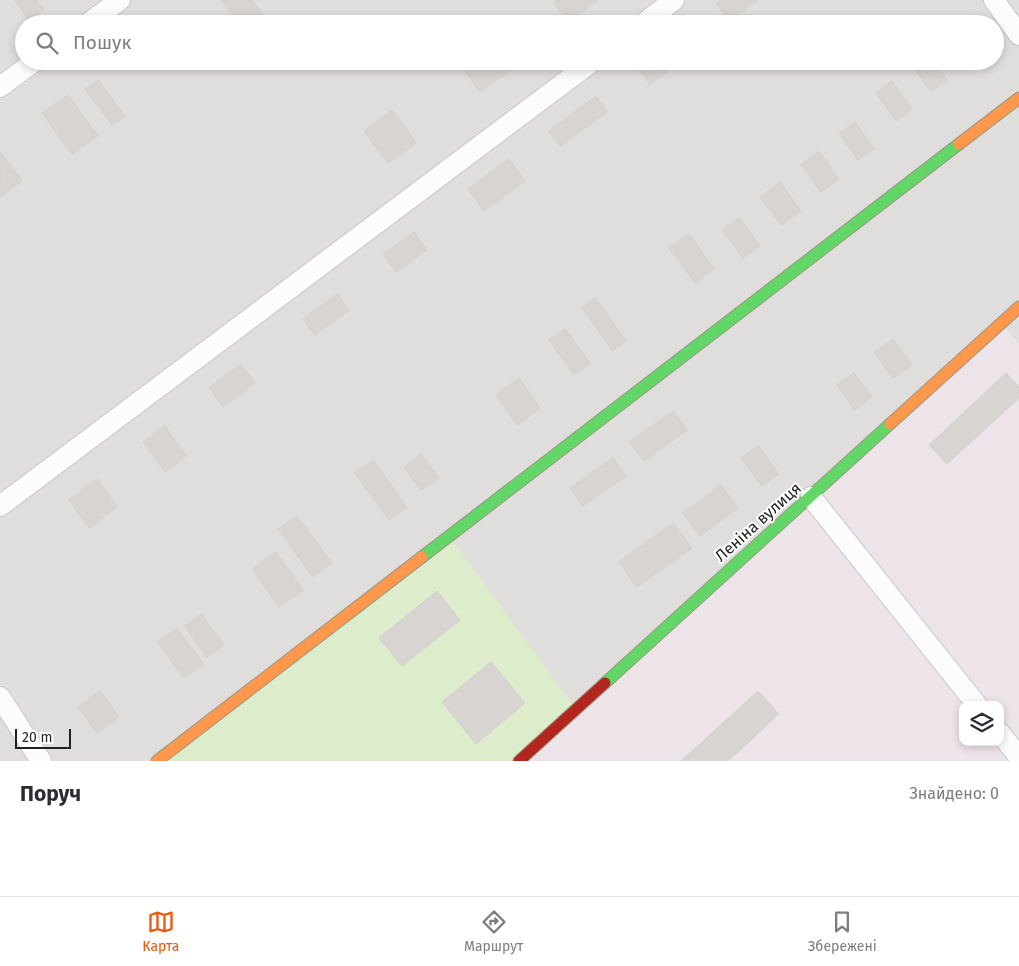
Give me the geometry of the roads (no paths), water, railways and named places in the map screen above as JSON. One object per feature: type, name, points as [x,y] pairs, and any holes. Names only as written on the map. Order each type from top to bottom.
[{"type":"street","points":[[99,15],[120,0]]},
{"type":"street","points":[[655,15],[674,0]]},
{"type":"street","points":[[994,0],[1019,35]]},
{"type":"street","points":[[0,87],[23,70]]},
{"type":"street","points":[[0,506],[581,70]]},
{"type":"street","points":[[157,761],[1019,98]]},
{"type":"street","name":"Леніна вулиця","points":[[519,761],[1019,307]]},
{"type":"street","points":[[811,497],[974,701]]},
{"type":"street","points":[[0,697],[41,761]]},
{"type":"street","points":[[1004,738],[1019,757]]}]
